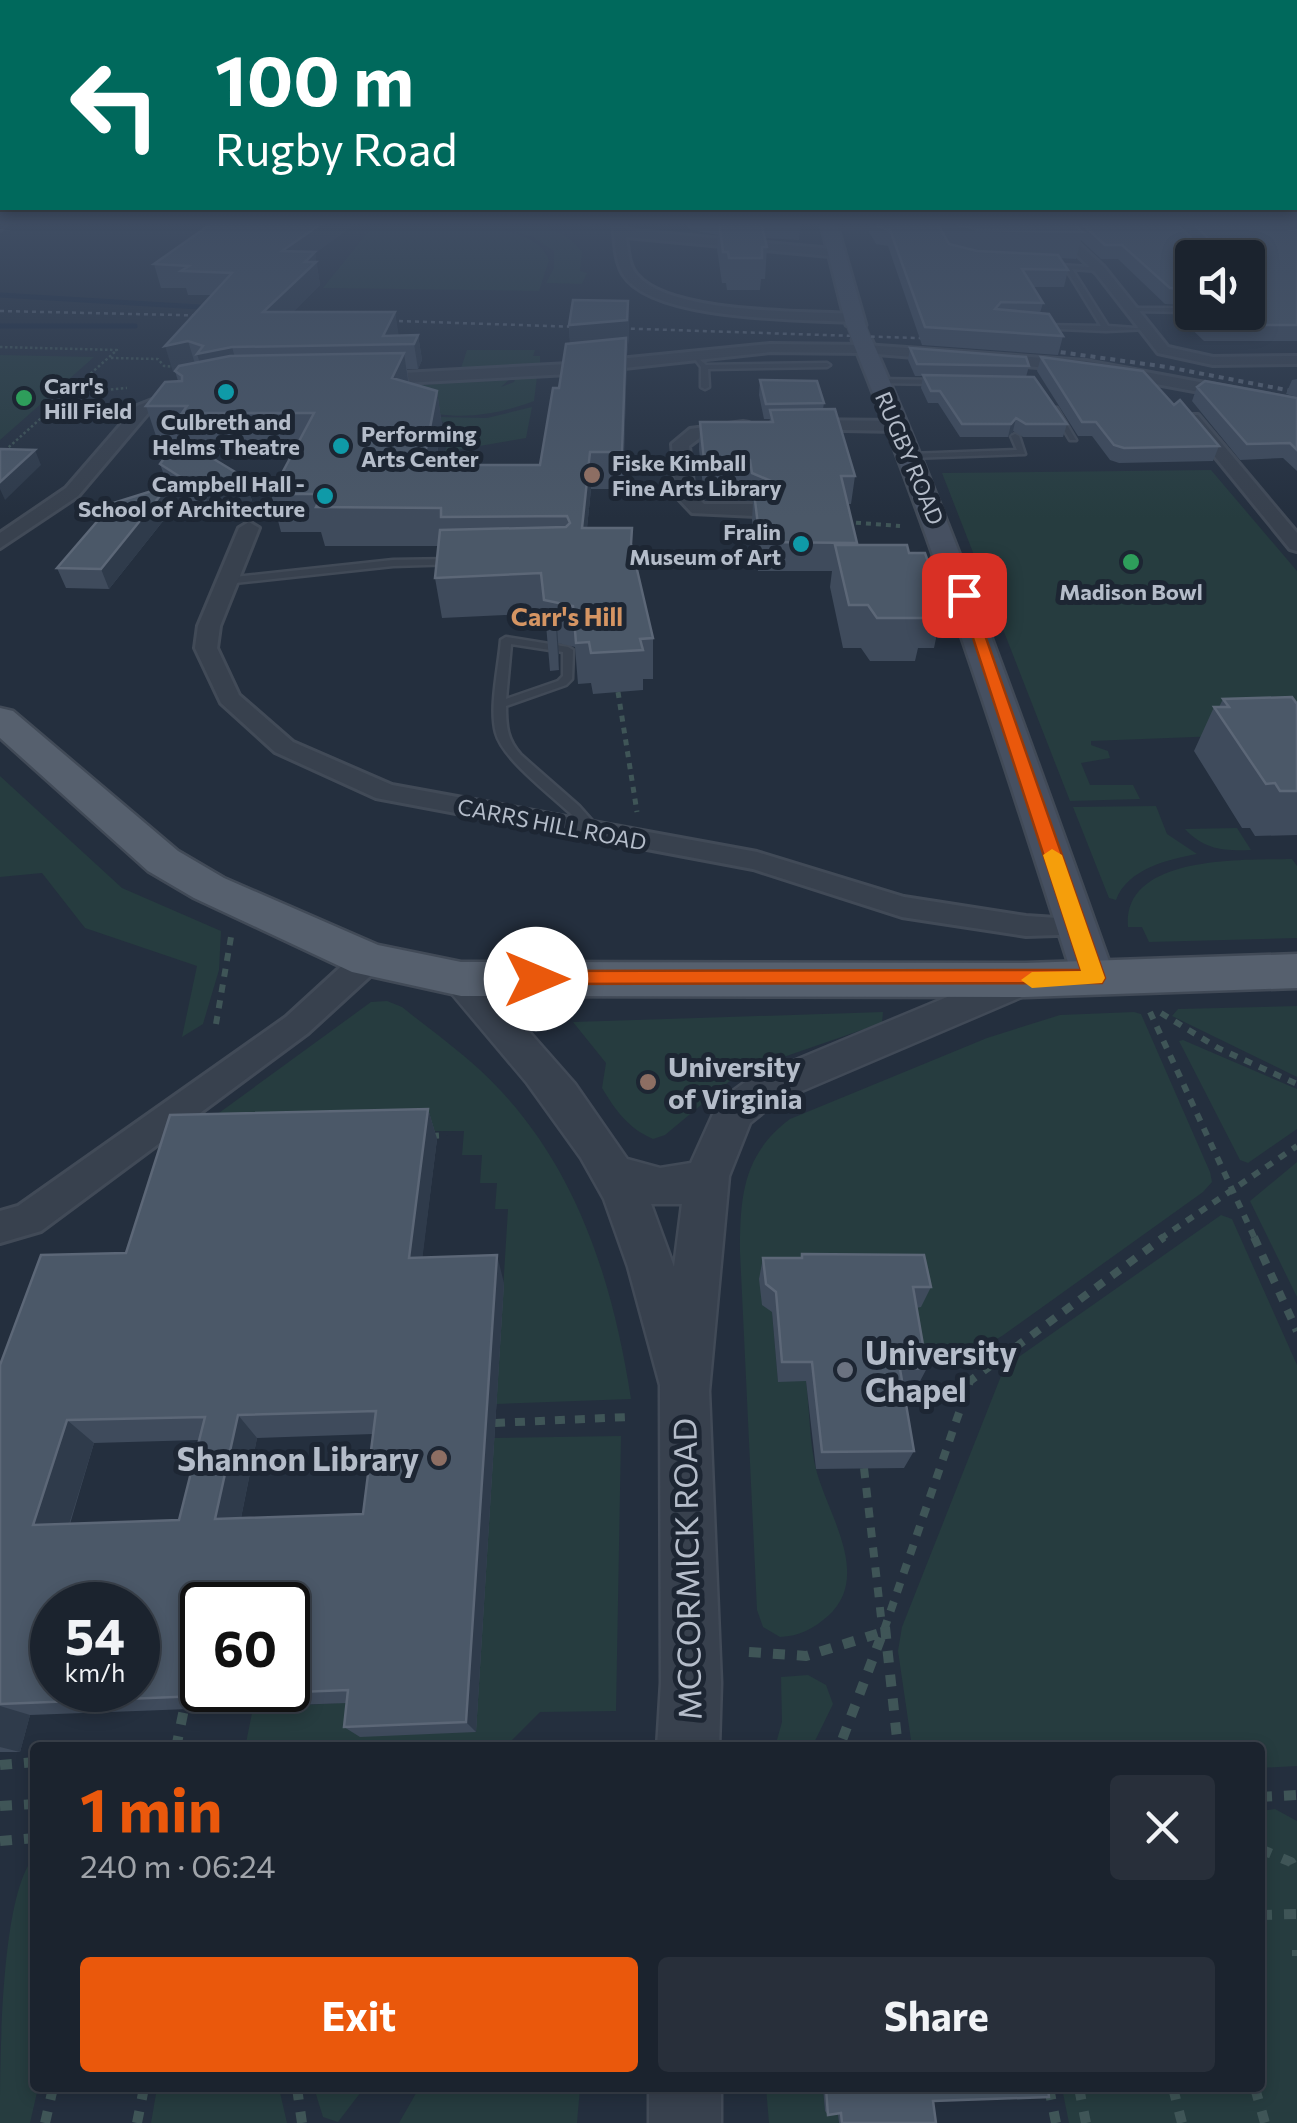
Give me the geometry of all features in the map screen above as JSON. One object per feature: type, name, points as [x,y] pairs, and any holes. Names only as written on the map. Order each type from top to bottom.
[{"type":"main road","name":"RUGBY ROAD","points":[[856,320],[976,630],[1094,978]]},
{"type":"main road","points":[[0,719],[162,861],[209,888],[368,960],[461,978],[1025,980],[1297,971]]},
{"type":"street","points":[[789,320],[1026,363],[1167,379],[1297,405]]},
{"type":"street","points":[[1139,320],[1164,350],[1198,360],[1297,360]]},
{"type":"street","points":[[343,380],[569,369],[770,348],[859,333]]},
{"type":"street","points":[[1167,379],[1182,406],[1297,545]]},
{"type":"street","points":[[0,542],[72,492],[139,413],[171,395],[202,388]]},
{"type":"street","points":[[756,510],[699,509],[686,496],[680,444],[696,433],[766,426],[897,426]]},
{"type":"street","name":"CARRS HILL ROAD","points":[[249,528],[208,626],[206,648],[229,698],[284,747],[385,792],[757,861],[902,908],[1026,926],[1077,927]]},
{"type":"street","points":[[0,1227],[28,1220],[297,1024],[368,960]]},
{"type":"street","name":"MCCORMICK ROAD","points":[[461,978],[550,1083],[612,1172],[639,1230],[684,1391]]},
{"type":"street","name":"MCCORMICK ROAD","points":[[688,1742],[691,1683],[684,1391],[707,1176],[734,1112],[762,1091],[1025,980]]},
{"type":"street","points":[[612,1172],[645,1188],[690,1185],[707,1176]]},
{"type":"street","points":[[685,2092],[685,2123]]},
{"type":"lane","points":[[1101,320],[1106,328]]},
{"type":"lane","points":[[1033,327],[1147,331]]},
{"type":"lane","points":[[690,354],[704,367],[827,365]]},
{"type":"lane","points":[[704,367],[705,387]]},
{"type":"lane","points":[[878,382],[946,382]]},
{"type":"lane","points":[[1045,398],[1073,438]]},
{"type":"lane","points":[[139,413],[163,412]]},
{"type":"lane","points":[[910,456],[1022,452],[1014,436]]},
{"type":"lane","points":[[225,581],[394,563],[470,562]]},
{"type":"lane","points":[[503,704],[562,683],[568,676],[568,650],[506,640],[503,704],[502,735],[514,753],[583,812],[596,832]]},
{"type":"path","points":[[0,347],[117,350],[0,456]]},
{"type":"path","points":[[110,358],[158,359],[164,366],[177,367]]},
{"type":"path","points":[[71,392],[109,392],[118,388]]},
{"type":"path","points":[[434,421],[454,436]]},
{"type":"path","points":[[846,522],[900,526]]},
{"type":"path","points":[[618,692],[642,842]]},
{"type":"path","points":[[216,1024],[229,964],[228,932]]},
{"type":"path","points":[[1297,1084],[1218,1048],[1146,1003],[1297,1331]]},
{"type":"path","points":[[427,1136],[447,1135]]},
{"type":"path","points":[[841,1742],[970,1380],[1118,1268],[1297,1146]]},
{"type":"path","points":[[495,1423],[628,1417]]},
{"type":"path","points":[[864,1468],[897,1742]]},
{"type":"path","points":[[749,1652],[806,1656],[883,1632]]},
{"type":"path","points":[[177,1742],[183,1712]]},
{"type":"path","points":[[0,1765],[30,1762]]},
{"type":"path","points":[[1265,1797],[1297,1796]]},
{"type":"path","points":[[0,1806],[30,1804]]},
{"type":"path","points":[[0,1840],[30,1838]]},
{"type":"path","points":[[1265,1850],[1294,1858],[1297,1875]]},
{"type":"path","points":[[1265,1915],[1297,1914]]},
{"type":"path","points":[[45,2123],[52,2092]]},
{"type":"path","points":[[137,2123],[143,2092]]},
{"type":"path","points":[[298,2092],[302,2123]]},
{"type":"path","points":[[1050,2092],[1056,2123]]},
{"type":"path","points":[[1080,2092],[1086,2123]]},
{"type":"path","points":[[1175,2092],[1182,2123]]},
{"type":"path","points":[[1256,2092],[1265,2123]]},
{"type":"green space","points":[[467,350],[535,350],[533,356],[540,356],[540,365],[461,368]]},
{"type":"green space","name":"Carr's Hill Field","points":[[0,355],[94,357],[0,440]]},
{"type":"green space","points":[[512,377],[501,387],[514,382],[516,377],[537,377],[534,401],[475,415],[437,414],[414,386]]},
{"type":"green space","points":[[532,407],[526,438],[445,452],[448,442],[457,442],[458,435],[437,417],[487,418]]},
{"type":"green space","name":"Madison Bowl","points":[[1211,470],[1297,571],[1297,733],[1091,741],[1091,745],[1108,751],[1110,758],[1081,763],[1090,785],[1133,785],[1140,799],[1070,801],[942,473]]},
{"type":"green space","points":[[0,776],[122,888],[221,931],[219,970],[203,1024],[182,1037],[197,966],[85,928],[42,873],[0,877]]},
{"type":"green space","points":[[1156,806],[1167,834],[1197,854],[1150,867],[1129,880],[1116,900],[1109,898],[1073,807]]},
{"type":"green space","points":[[1237,828],[1251,850],[1215,848],[1185,829]]},
{"type":"green space","points":[[1292,859],[1297,866],[1297,938],[1149,942],[1142,927],[1128,927],[1131,903],[1144,886],[1165,874],[1218,862]]},
{"type":"green space","points":[[387,1001],[402,1007],[480,1070],[541,1141],[584,1221],[600,1264],[631,1399],[496,1404],[508,1209],[495,1209],[497,1183],[480,1183],[482,1155],[462,1155],[464,1131],[203,1132],[212,1118],[371,1002]]},
{"type":"green space","points":[[1297,1006],[1297,1077],[1172,1016],[1178,1009]]},
{"type":"green space","points":[[883,1012],[882,1023],[772,1061],[731,1080],[665,1135],[653,1139],[630,1124],[612,1104],[602,1088],[606,1063],[573,1022]]},
{"type":"green space","points":[[1141,1014],[1210,1172],[1212,1182],[1203,1192],[1002,1336],[963,1358],[912,1359],[772,1312],[778,1381],[806,1381],[814,1462],[847,1565],[840,1601],[828,1616],[806,1631],[780,1637],[763,1627],[757,1610],[740,1252],[743,1195],[762,1147],[790,1119],[987,1038],[1060,1015]]},
{"type":"green space","points":[[1179,1041],[1297,1089],[1297,1129],[1248,1163],[1240,1160]]},
{"type":"green space","points":[[1297,1162],[1297,1297],[1250,1201]]},
{"type":"green space","points":[[1221,1215],[1232,1219],[1297,1365],[1297,1766],[1265,1768],[1265,1742],[911,1742],[898,1651],[902,1627],[1001,1376],[1020,1356]]},
{"type":"green space","points":[[621,1436],[616,1711],[540,1712],[510,1742],[246,1742],[252,1712],[310,1712],[310,1705],[338,1703],[341,1678],[494,1438]]},
{"type":"green space","points":[[808,1675],[826,1685],[833,1704],[814,1742],[776,1742],[782,1722],[781,1677]]},
{"type":"green space","points":[[1275,1809],[1297,1821],[1297,2123],[1069,2123],[1063,2092],[1265,2092],[1265,1810]]},
{"type":"green space","points":[[30,1864],[30,2092],[37,2092],[30,2123],[0,2123],[4,1981],[23,1876]]},
{"type":"green space","points":[[156,2092],[280,2092],[287,2123],[151,2123]]},
{"type":"green space","points":[[315,2092],[361,2092],[338,2122],[323,2117]]},
{"type":"green space","points":[[417,2092],[580,2092],[577,2123],[399,2123]]},
{"type":"green space","points":[[766,2092],[823,2092],[825,2110],[838,2110],[839,2123],[769,2123]]},
{"type":"building","points":[[189,320],[391,320],[383,336],[418,335],[414,344],[232,347],[197,354],[203,346],[188,341],[165,346]]},
{"type":"building","points":[[570,320],[626,320],[569,325]]},
{"type":"building","points":[[923,320],[1053,320],[1063,336],[925,327]]},
{"type":"building","points":[[1265,320],[1297,320],[1297,325],[1265,325]]},
{"type":"building","points":[[626,338],[622,452],[590,452],[582,528],[632,528],[631,544],[653,638],[640,639],[643,650],[591,653],[589,642],[576,643],[573,606],[544,600],[541,573],[435,578],[440,530],[566,527],[570,523],[567,516],[441,517],[441,508],[316,507],[322,494],[271,494],[314,413],[182,413],[187,406],[146,406],[165,382],[182,381],[175,371],[179,366],[230,356],[404,353],[392,378],[437,391],[423,465],[540,465],[553,388],[559,388],[566,344]]},
{"type":"building","points":[[910,348],[1026,357],[1029,366],[917,364]]},
{"type":"building","points":[[1041,357],[1143,371],[1174,405],[1180,400],[1219,446],[1114,445],[1096,422],[1082,422]]},
{"type":"building","points":[[923,375],[1034,377],[1067,424],[1026,424],[1016,418],[1011,424],[962,424],[940,391],[931,391]]},
{"type":"building","points":[[760,380],[817,381],[824,403],[766,404]]},
{"type":"building","points":[[1205,381],[1297,398],[1297,450],[1290,443],[1247,444],[1197,387]]},
{"type":"building","points":[[835,409],[855,476],[841,476],[857,543],[760,542],[754,492],[771,481],[752,473],[750,460],[704,460],[700,422],[773,422],[770,410]]},
{"type":"building","points":[[179,438],[245,478],[204,492],[160,464]]},
{"type":"building","points":[[0,449],[35,450],[0,482]]},
{"type":"building","points":[[168,486],[101,569],[57,568],[113,503]]},
{"type":"building","points":[[835,545],[907,545],[909,553],[925,553],[943,605],[926,606],[924,618],[877,618],[868,605],[849,605]]},
{"type":"building","points":[[545,611],[556,612],[556,627],[547,628]]},
{"type":"building","points":[[1292,697],[1297,704],[1297,791],[1280,791],[1275,783],[1266,784],[1214,707],[1229,707],[1223,699]]},
{"type":"building","name":"Shannon Library","points":[[428,1109],[409,1258],[497,1255],[466,1722],[344,1727],[348,1690],[310,1692],[310,1582],[180,1582],[180,1697],[160,1698],[160,1582],[30,1582],[30,1703],[0,1704],[0,1365],[41,1255],[126,1253],[170,1115]],"holes":[[[376,1411],[363,1514],[215,1519],[238,1415]],[[205,1417],[179,1520],[33,1525],[67,1420]]]},
{"type":"building","name":"University Chapel","points":[[802,1254],[924,1255],[931,1287],[913,1287],[927,1368],[900,1369],[914,1451],[822,1452],[812,1362],[782,1362],[776,1292],[766,1284],[763,1258],[802,1258]]},
{"type":"building","points":[[826,2092],[1048,2092],[1049,2097],[933,2101],[936,2123],[842,2123],[841,2113],[828,2115]]},
{"type":"waterway","points":[[0,326],[135,326]]},
{"type":"railway","points":[[369,320],[946,339]]},
{"type":"railway","points":[[1031,348],[1167,367],[1297,392]]},
{"type":"slow traffic","points":[[1032,980],[1094,978],[1052,855]]},
{"type":"place","name":"Culbreth and Helms Theatre","points":[[226,392]]},
{"type":"place","name":"Carr's Hill Field","points":[[24,398]]},
{"type":"place","name":"Performing Arts Center","points":[[341,446]]},
{"type":"place","name":"Fiske Kimball Fine Arts Library","points":[[592,475]]},
{"type":"place","name":"Campbell Hall - School of Architecture","points":[[325,496]]},
{"type":"place","name":"Fralin Museum of Art","points":[[801,544]]},
{"type":"place","name":"Madison Bowl","points":[[1131,562]]},
{"type":"place","name":"University of Virginia","points":[[648,1082]]},
{"type":"place","name":"University Chapel","points":[[845,1370]]},
{"type":"place","name":"Shannon Library","points":[[439,1458]]},
{"type":"district","name":"Carr's Hill","points":[[567,616]]},
{"type":"route","points":[[536,979],[1094,978],[964,595]]}]
